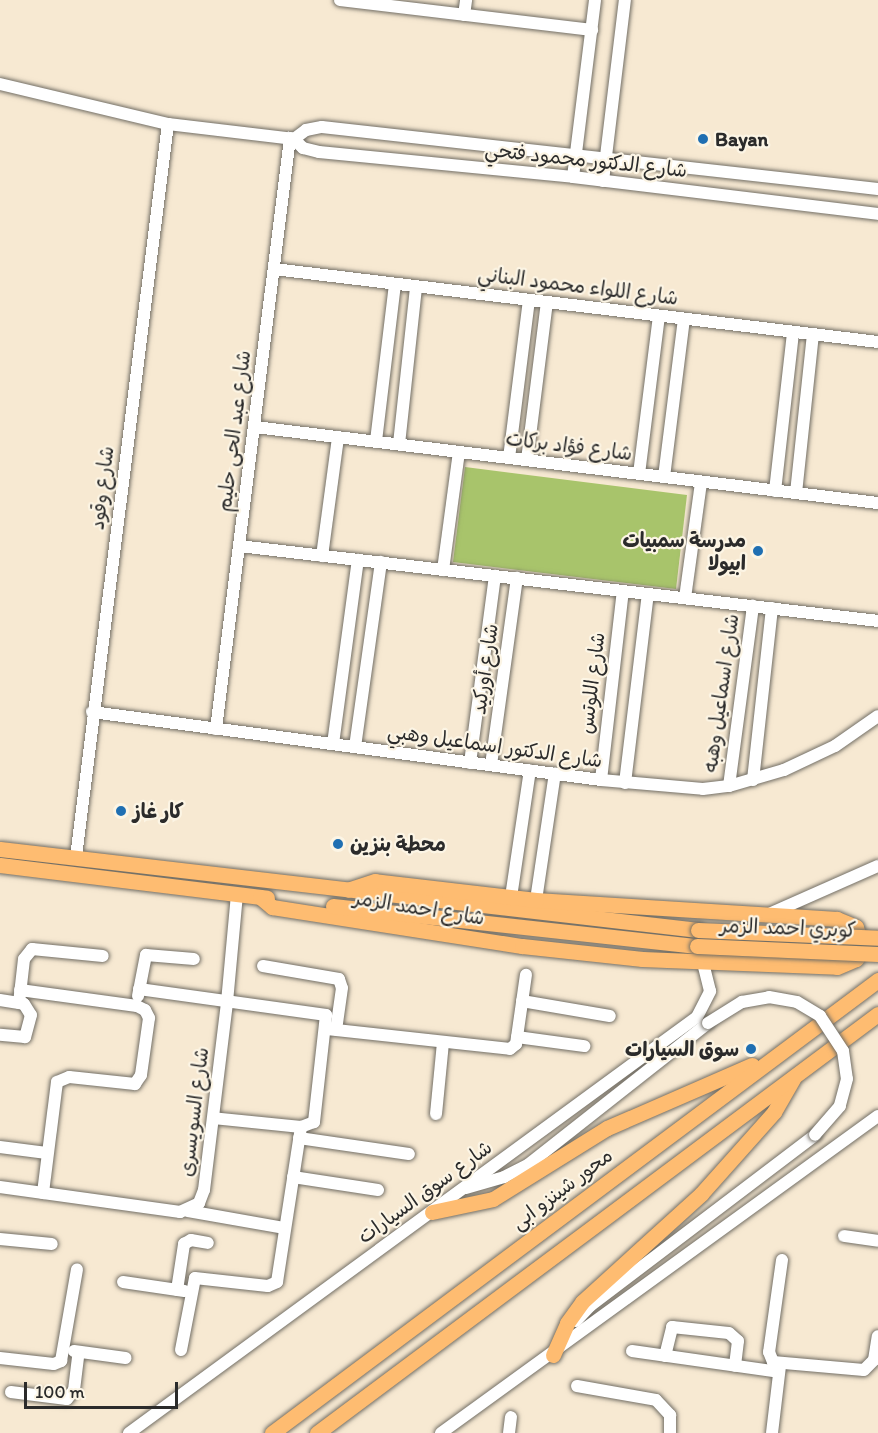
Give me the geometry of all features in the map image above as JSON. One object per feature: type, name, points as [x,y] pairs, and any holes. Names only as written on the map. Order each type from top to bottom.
[{"type":"main road","name":"شارع احمد الزمر","points":[[0,849],[76,856],[348,890],[375,881],[536,900],[837,919],[851,922],[862,940],[856,959],[837,967],[703,963],[522,946],[272,907],[260,897],[0,865]]},
{"type":"main road","points":[[348,890],[697,938]]},
{"type":"main road","points":[[260,897],[697,938]]},
{"type":"main road","name":"كوبري احمد الزمر","points":[[697,938],[878,938]]},
{"type":"main road","name":"كوبري احمد الزمر","points":[[697,938],[878,954]]},
{"type":"main road","name":"محور شينزو ابى","points":[[272,1433],[878,980]]},
{"type":"main road","points":[[316,1433],[878,1014]]},
{"type":"main road","points":[[432,1212],[493,1198],[607,1128],[774,1056]]},
{"type":"main road","points":[[559,1351],[567,1323],[582,1302],[701,1194],[774,1112],[795,1075]]},
{"type":"street","points":[[340,0],[592,30]]},
{"type":"street","points":[[464,15],[466,0]]},
{"type":"street","points":[[573,177],[596,0]]},
{"type":"street","points":[[603,181],[625,0]]},
{"type":"street","name":"شارع الدكتور محمود فتحي","points":[[0,84],[168,124],[292,139],[303,148],[320,152],[573,177],[878,214]]},
{"type":"street","name":"شارع وقود","points":[[76,856],[92,712],[168,124]]},
{"type":"street","name":"شارع الدكتور محمود فتحي","points":[[292,139],[306,130],[322,127],[878,189]]},
{"type":"street","name":"شارع عبد الحى حليم","points":[[216,729],[292,139]]},
{"type":"street","name":"شارع اللواء محمود البناني","points":[[274,269],[878,342]]},
{"type":"street","points":[[376,441],[395,284]]},
{"type":"street","points":[[399,444],[416,287]]},
{"type":"street","points":[[509,458],[529,300]]},
{"type":"street","points":[[527,460],[547,302]]},
{"type":"street","points":[[639,474],[658,316]]},
{"type":"street","points":[[664,477],[684,319]]},
{"type":"street","points":[[775,491],[793,332]]},
{"type":"street","points":[[796,493],[813,334]]},
{"type":"street","name":"شارع فؤاد بركات","points":[[255,427],[878,503]]},
{"type":"street","points":[[322,556],[338,437]]},
{"type":"street","points":[[443,570],[459,452]]},
{"type":"street","points":[[685,598],[701,482]]},
{"type":"street","points":[[239,546],[878,621]]},
{"type":"street","points":[[333,744],[358,560]]},
{"type":"street","points":[[355,747],[381,562]]},
{"type":"street","name":"شارع أوركيد","points":[[470,763],[495,576]]},
{"type":"street","name":"شارع أوركيد","points":[[490,765],[518,579]]},
{"type":"street","name":"شارع اللوتس","points":[[601,780],[623,591]]},
{"type":"street","points":[[625,783],[648,594]]},
{"type":"street","name":"شارع اسماعيل وهبه","points":[[729,786],[753,606]]},
{"type":"street","name":"شارع اسماعيل وهبه","points":[[753,780],[772,608]]},
{"type":"street","name":"شارع الدكتور اسماعيل وهبي","points":[[92,712],[601,780],[703,789],[753,780],[810,759],[878,716]]},
{"type":"street","points":[[511,897],[530,770]]},
{"type":"street","points":[[536,900],[555,773]]},
{"type":"street","points":[[767,915],[878,866]]},
{"type":"street","name":"شارع السويسرى","points":[[188,1211],[203,1197],[227,1002],[237,894]]},
{"type":"street","points":[[0,1035],[27,1035],[31,1011],[20,997],[24,959],[32,949],[103,956]]},
{"type":"street","points":[[137,1006],[142,960],[149,954],[194,959]]},
{"type":"street","name":"شارع سوق السيارات","points":[[129,1433],[697,1017],[710,991],[703,963]]},
{"type":"street","points":[[182,1350],[191,1292],[194,1280],[199,1276],[268,1286],[276,1284],[300,1132],[316,1118],[331,1029],[342,988],[339,979],[263,966]]},
{"type":"street","points":[[331,1029],[510,1049],[517,1037],[526,975]]},
{"type":"street","points":[[139,989],[227,1002],[321,1012],[327,1017],[331,1029]]},
{"type":"street","points":[[0,1000],[20,997],[137,1006],[145,1010],[149,1018],[140,1078],[131,1085],[60,1079],[47,1153],[43,1193]]},
{"type":"street","points":[[462,1189],[490,1182],[529,1164],[708,1023],[742,1002],[769,997],[797,1002],[820,1016],[843,1051],[846,1079],[840,1106],[815,1135],[590,1306],[575,1323],[559,1351]]},
{"type":"street","points":[[522,1001],[610,1016]]},
{"type":"street","points":[[517,1037],[584,1046]]},
{"type":"street","points":[[436,1114],[443,1042]]},
{"type":"street","points":[[441,1433],[559,1351],[878,1116]]},
{"type":"street","points":[[213,1118],[300,1132],[409,1154]]},
{"type":"street","points":[[0,1147],[47,1153]]},
{"type":"street","points":[[294,1177],[378,1190]]},
{"type":"street","points":[[0,1187],[188,1211],[284,1228]]},
{"type":"street","points":[[844,1236],[878,1241]]},
{"type":"street","points":[[0,1239],[52,1244]]},
{"type":"street","points":[[177,1290],[184,1244],[191,1240],[208,1243]]},
{"type":"street","points":[[772,1433],[779,1368],[769,1356],[782,1260]]},
{"type":"street","points":[[0,1358],[54,1364],[61,1361],[65,1350],[77,1269]]},
{"type":"street","points":[[123,1282],[191,1292]]},
{"type":"street","points":[[665,1356],[672,1327],[729,1334],[738,1341],[735,1366]]},
{"type":"street","points":[[632,1351],[735,1366],[860,1371],[875,1365],[878,1336]]},
{"type":"street","points":[[65,1350],[126,1358]]},
{"type":"street","points":[[11,1392],[67,1399],[74,1390],[80,1352]]},
{"type":"street","points":[[577,1386],[656,1400],[670,1415],[670,1433]]},
{"type":"street","points":[[509,1433],[511,1417]]},
{"type":"green space","points":[[465,467],[687,495],[676,589],[453,562]]},
{"type":"place","name":"Bayan","points":[[703,139]]},
{"type":"place","name":"مدرسة سمبيات ابيولا","points":[[758,551]]},
{"type":"place","name":"كار غاز","points":[[121,811]]},
{"type":"place","name":"محطة بنزين","points":[[338,844]]},
{"type":"place","name":"سوق السيارات","points":[[751,1049]]}]
